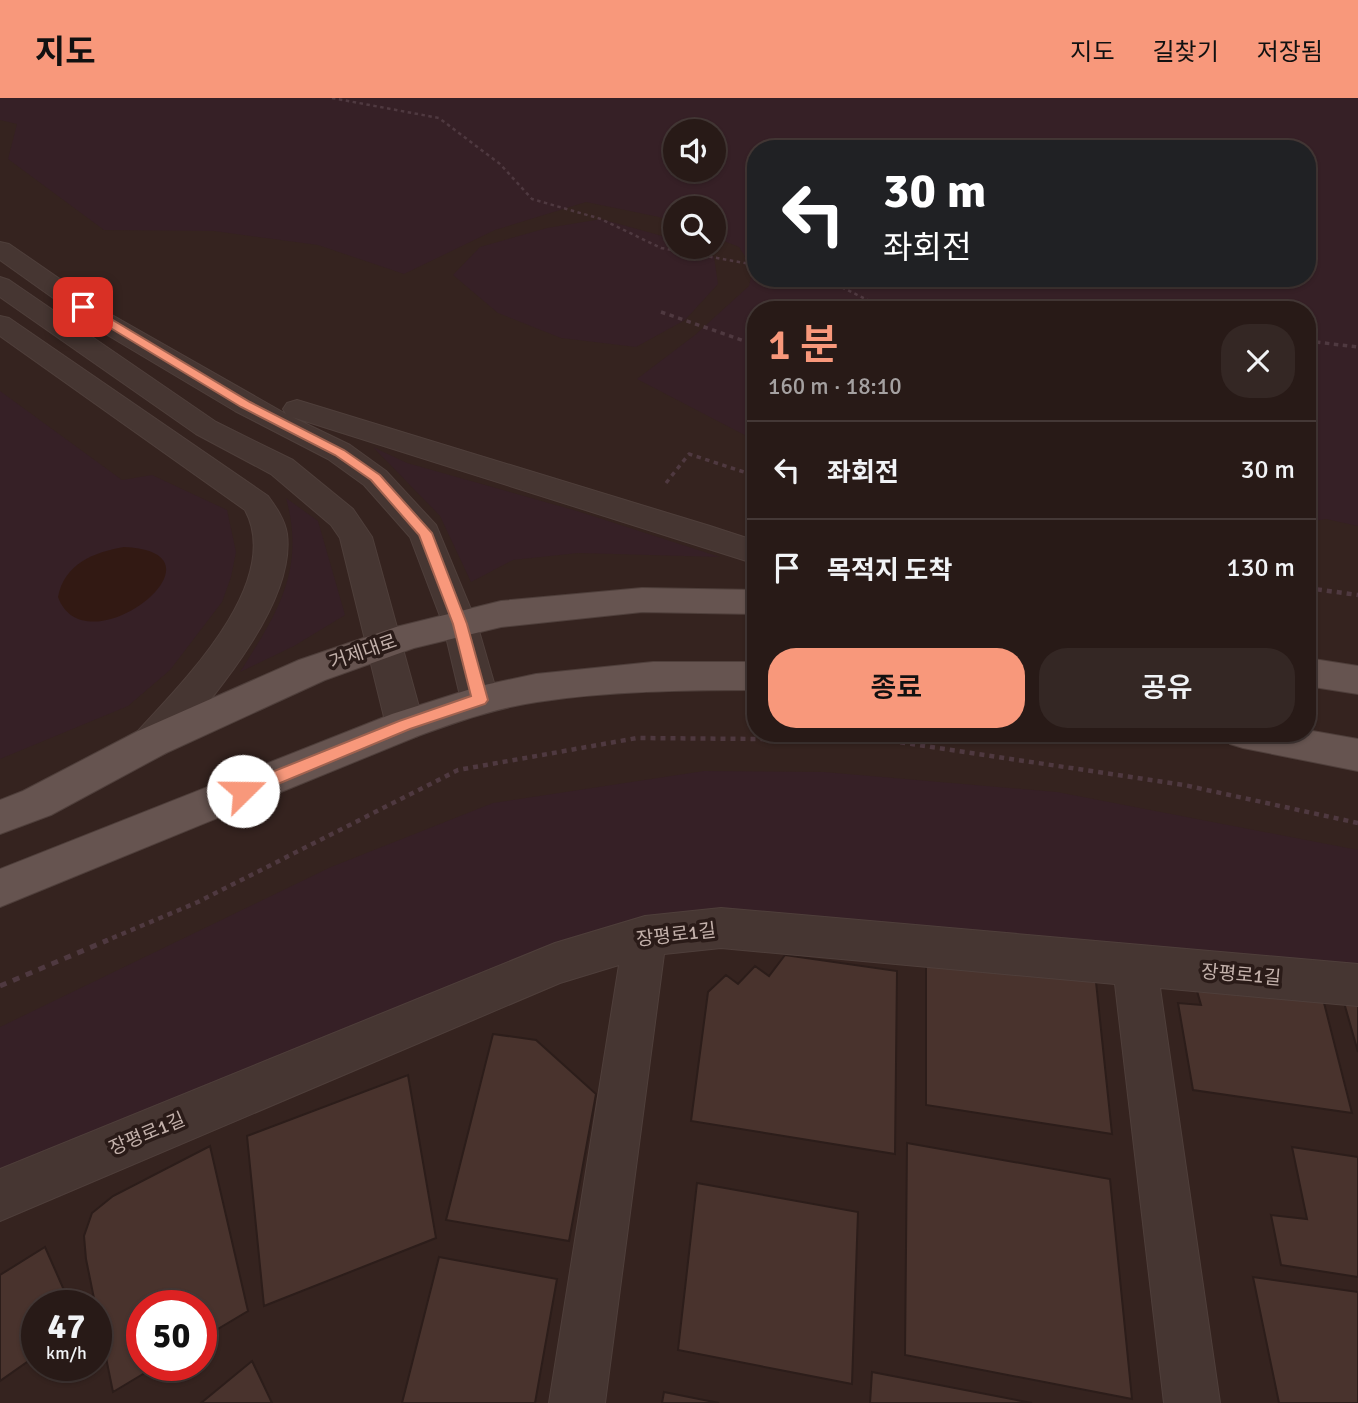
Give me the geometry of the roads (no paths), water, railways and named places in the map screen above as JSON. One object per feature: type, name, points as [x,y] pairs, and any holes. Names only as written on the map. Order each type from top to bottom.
[{"type":"main road","name":"거제대로","points":[[0,817],[37,803],[152,742],[312,670],[383,644],[501,614],[642,600],[747,602]]},
{"type":"main road","points":[[1316,673],[1358,680]]},
{"type":"main road","points":[[0,888],[405,725],[480,700],[536,688],[653,676],[747,676]]},
{"type":"main road","points":[[1290,742],[1358,755]]},
{"type":"street","points":[[0,248],[103,321],[245,405],[339,453],[375,478],[425,533],[460,624],[480,700]]},
{"type":"street","points":[[0,285],[206,428],[282,467],[334,509],[356,537],[405,725]]},
{"type":"street","points":[[0,324],[257,503],[266,517],[271,536],[270,560],[262,586],[243,624],[225,655],[152,742]]},
{"type":"street","points":[[196,374],[407,447],[641,514],[747,550]]},
{"type":"street","name":"장평로1길","points":[[0,1195],[555,964],[645,936],[722,928],[1358,985]]},
{"type":"street","points":[[577,1403],[645,936]]},
{"type":"street","points":[[1135,967],[1192,1403]]}]
